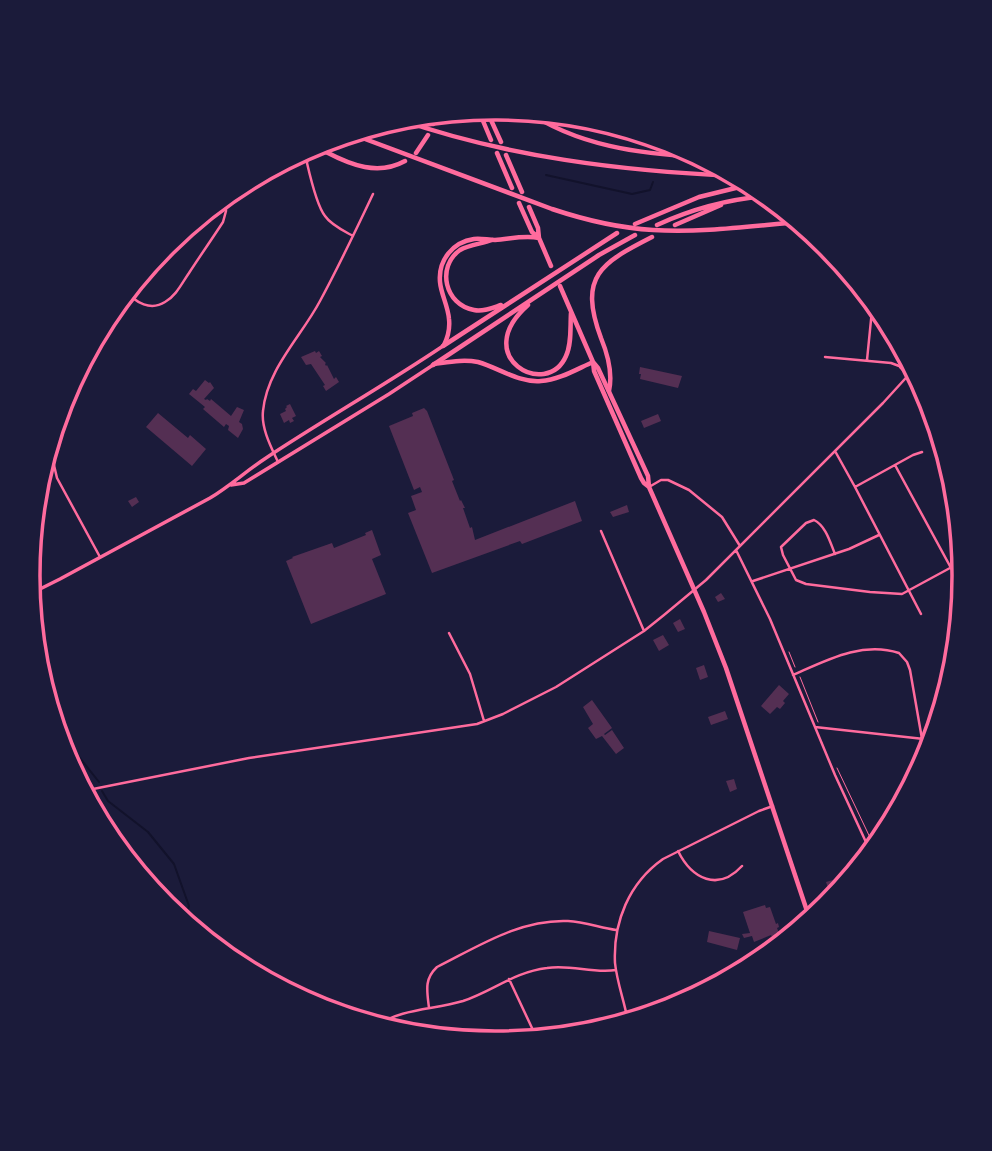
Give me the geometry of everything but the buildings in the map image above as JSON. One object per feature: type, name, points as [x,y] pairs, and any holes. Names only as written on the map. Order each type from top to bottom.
[{"type":"highway","points":[[483,120],[491,140]]},
{"type":"highway","points":[[491,120],[501,142]]},
{"type":"highway","points":[[549,123],[565,132],[603,145],[671,154]]},
{"type":"highway","points":[[422,126],[516,152],[630,168],[711,174]]},
{"type":"highway","points":[[416,153],[428,135]]},
{"type":"highway","points":[[365,139],[552,209],[604,224],[681,231],[784,223]]},
{"type":"highway","points":[[327,152],[349,163],[369,168],[388,167],[405,161]]},
{"type":"highway","points":[[497,153],[512,188]]},
{"type":"highway","points":[[506,155],[522,192]]},
{"type":"highway","points":[[635,223],[699,197],[735,188]]},
{"type":"highway","points":[[656,225],[700,208],[750,198]]},
{"type":"highway","points":[[675,225],[713,208],[742,199]]},
{"type":"highway","points":[[519,203],[531,231],[539,238]]},
{"type":"highway","points":[[529,207],[551,265]]},
{"type":"highway","points":[[443,346],[617,233]]},
{"type":"highway","points":[[433,365],[609,249],[635,235]]},
{"type":"highway","points":[[514,299],[494,307],[476,310],[459,304],[448,290],[446,272],[454,256],[465,247],[524,236],[539,238]]},
{"type":"highway","points":[[609,391],[611,377],[607,356],[592,311],[593,287],[601,271],[612,259],[652,237]]},
{"type":"highway","points":[[443,346],[450,324],[440,281],[443,260],[452,249],[463,242],[492,240]]},
{"type":"highway","points":[[560,286],[648,476],[649,486],[726,668],[806,909]]},
{"type":"highway","points":[[542,293],[514,318],[507,336],[508,354],[513,363],[522,370],[544,373],[562,363],[568,350],[572,313]]},
{"type":"highway","points":[[433,365],[459,360],[470,361],[523,379],[541,381],[593,362]]},
{"type":"highway","points":[[593,362],[594,371],[641,478],[649,486]]},
{"type":"main road","points":[[231,485],[235,479],[274,453],[443,346]]},
{"type":"main road","points":[[40,589],[231,485],[244,483],[433,365]]},
{"type":"street","points":[[307,161],[325,217],[353,236]]},
{"type":"street","points":[[278,462],[262,416],[272,380],[319,303],[373,194]]},
{"type":"street","points":[[133,299],[139,303],[158,306],[172,298],[223,222],[226,209]]},
{"type":"street","points":[[867,360],[871,317]]},
{"type":"street","points":[[825,357],[900,366]]},
{"type":"street","points":[[93,789],[249,758],[477,724],[521,706],[644,631],[694,590],[907,378]]},
{"type":"street","points":[[835,451],[921,614]]},
{"type":"street","points":[[855,487],[922,452]]},
{"type":"street","points":[[895,465],[952,571]]},
{"type":"street","points":[[54,466],[57,478],[100,557]]},
{"type":"street","points":[[649,486],[667,480],[688,489],[722,517],[740,546]]},
{"type":"street","points":[[835,554],[824,528],[814,520],[806,523],[781,547],[796,580],[806,584],[870,592],[902,594],[950,568]]},
{"type":"street","points":[[601,531],[644,631]]},
{"type":"street","points":[[752,581],[849,550],[880,536]]},
{"type":"street","points":[[736,550],[866,842]]},
{"type":"street","points":[[449,632],[471,678],[484,721]]},
{"type":"street","points":[[793,676],[832,658],[862,650],[900,653],[910,670],[922,738]]},
{"type":"street","points":[[815,727],[921,739]]},
{"type":"street","points":[[626,1012],[616,970],[617,930],[625,904],[641,878],[652,867],[678,851],[773,806]]},
{"type":"street","points":[[678,851],[690,869],[706,878],[722,880],[733,876],[742,866]]},
{"type":"street","points":[[429,1008],[426,986],[431,972],[523,926],[572,921],[617,930]]},
{"type":"street","points":[[390,1018],[463,1001],[529,971],[553,967],[599,972],[616,970]]},
{"type":"street","points":[[509,979],[532,1029]]},
{"type":"waterway","points":[[546,175],[632,194],[650,190],[653,182]]},
{"type":"waterway","points":[[77,754],[99,782]]},
{"type":"waterway","points":[[102,791],[108,801],[148,832],[174,864],[189,906],[188,910]]}]
